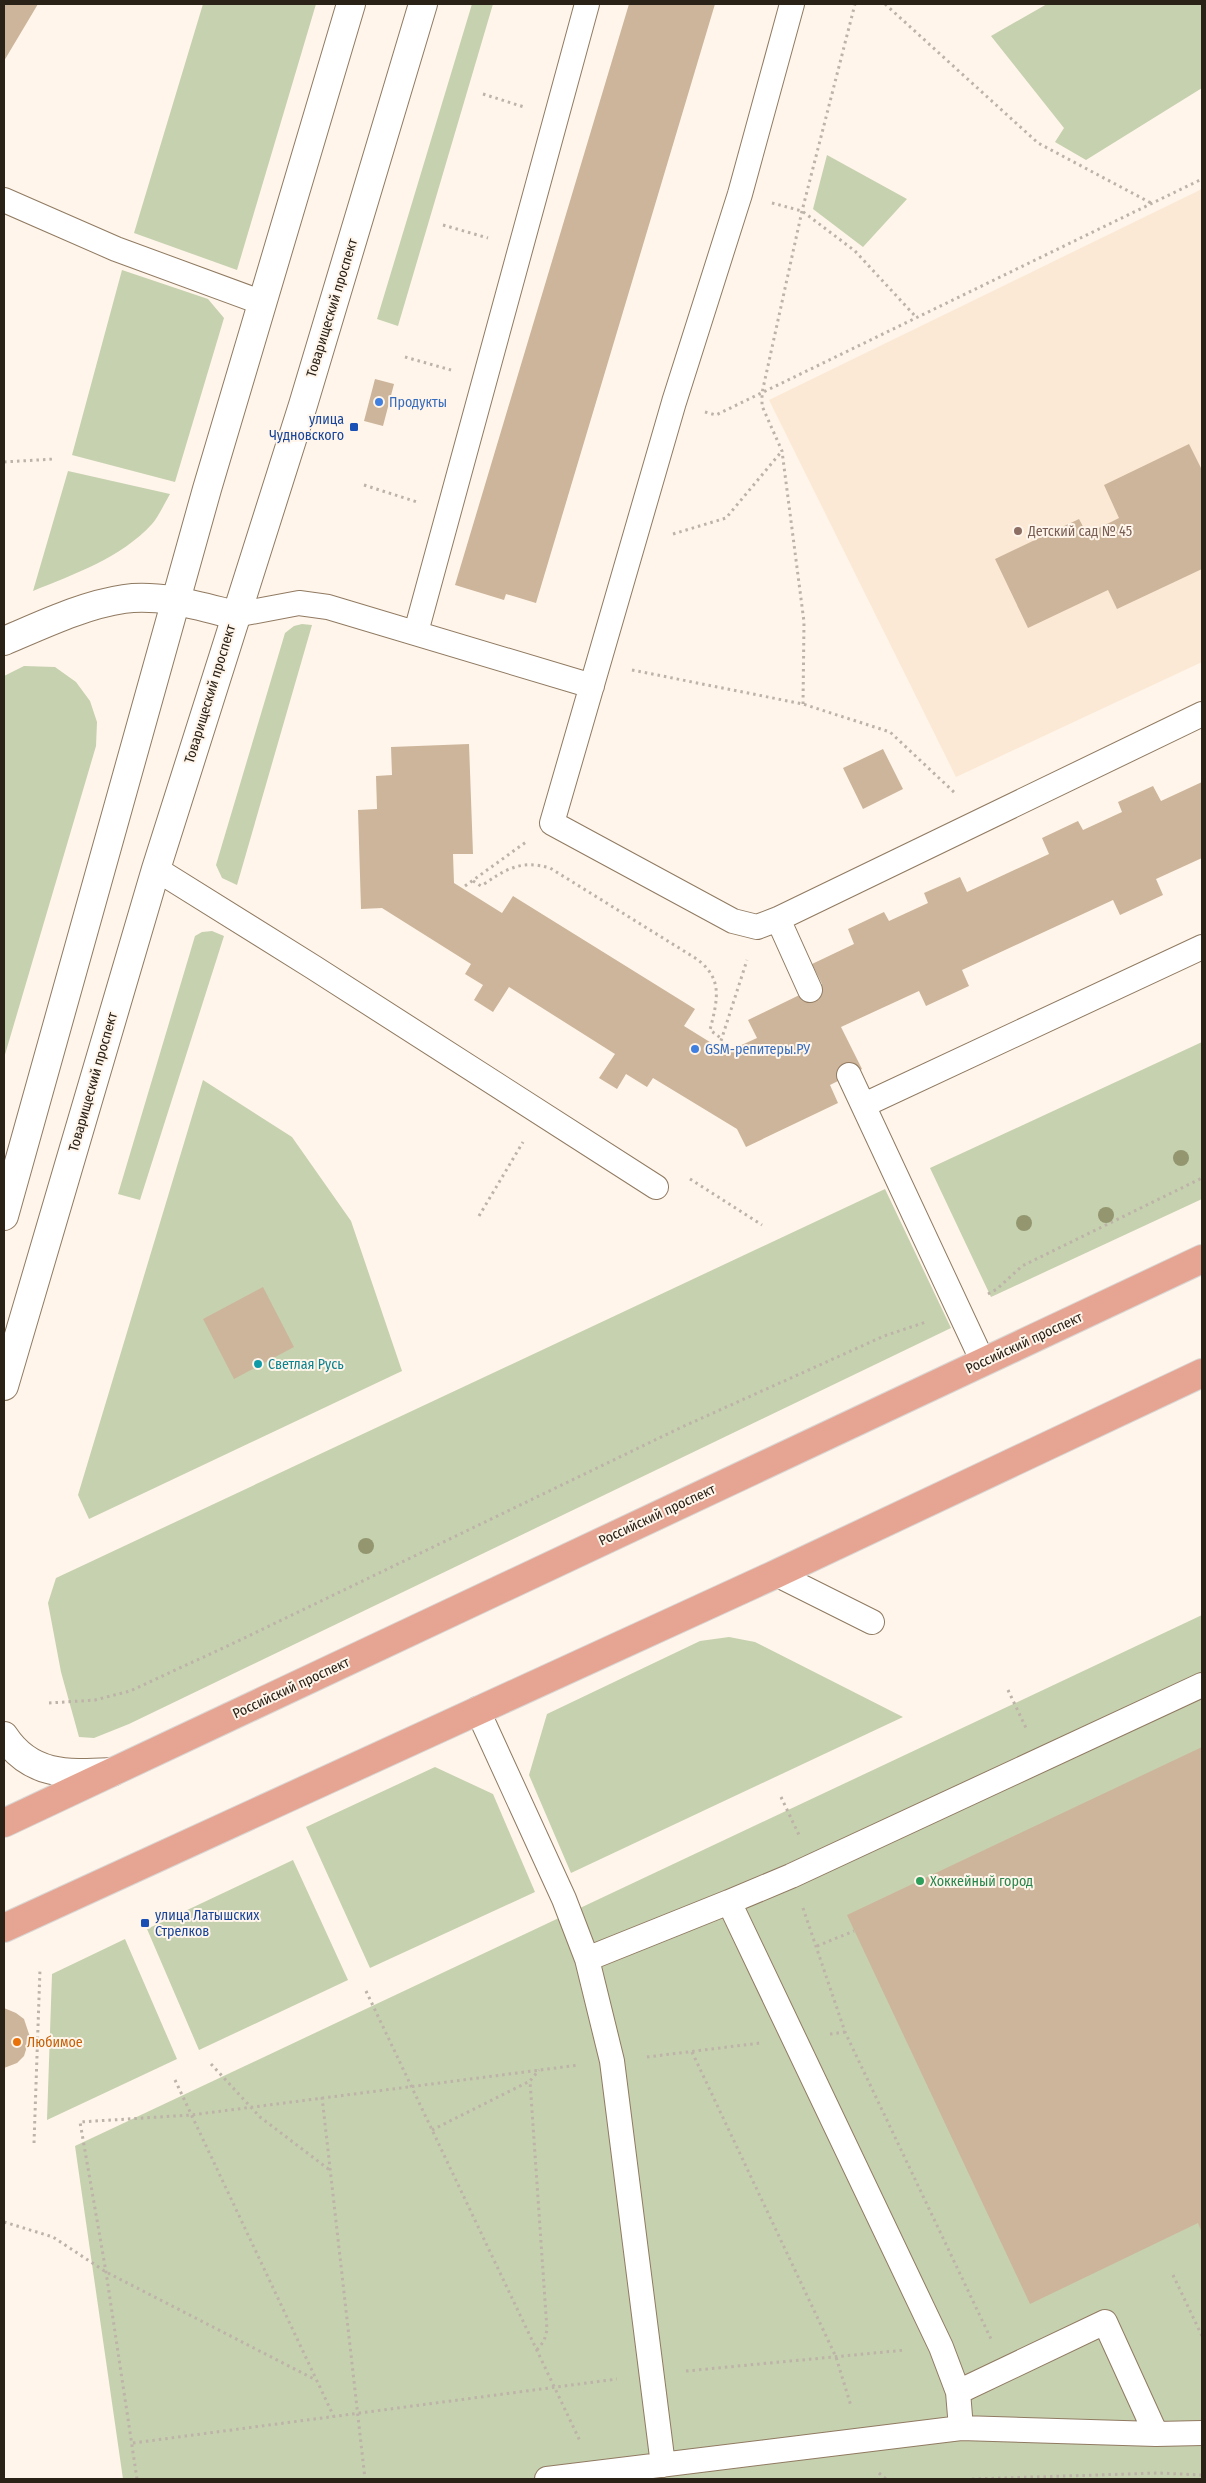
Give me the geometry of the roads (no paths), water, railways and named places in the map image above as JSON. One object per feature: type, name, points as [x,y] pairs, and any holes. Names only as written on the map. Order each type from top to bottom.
[{"type":"main road","name":"Российский проспект","points":[[4,1823],[1202,1259]]},
{"type":"main road","points":[[4,1928],[477,1709],[776,1574],[1202,1374]]},
{"type":"street","points":[[4,1216],[176,601],[351,4]]},
{"type":"street","name":"Товарищеский проспект","points":[[4,1386],[156,869],[235,615],[303,406],[423,4]]},
{"type":"street","points":[[4,640],[74,613],[125,599],[176,601],[235,615]]},
{"type":"street","points":[[4,1736],[27,1760],[47,1771],[73,1774],[112,1772]]},
{"type":"lane","points":[[416,632],[587,4]]},
{"type":"lane","points":[[792,4],[740,194],[674,402],[552,824],[733,921],[768,923],[1202,714]]},
{"type":"lane","points":[[4,200],[116,249],[263,303]]},
{"type":"lane","points":[[235,615],[299,603],[328,607],[416,632],[596,675]]},
{"type":"lane","points":[[156,869],[313,967],[656,1188]]},
{"type":"lane","points":[[768,923],[810,990]]},
{"type":"lane","points":[[864,1105],[1202,947]]},
{"type":"lane","points":[[849,1075],[983,1362]]},
{"type":"lane","points":[[776,1574],[872,1622]]},
{"type":"lane","points":[[588,1959],[791,1876],[1202,1685]]},
{"type":"lane","points":[[477,1709],[564,1899],[588,1959],[612,2061],[663,2465]]},
{"type":"lane","points":[[729,1902],[941,2347],[958,2392],[961,2428]]},
{"type":"lane","points":[[958,2392],[1105,2322],[1156,2434]]},
{"type":"lane","points":[[546,2479],[961,2428],[1156,2434],[1202,2433]]},
{"type":"place","name":"Продукты","points":[[379,402]]},
{"type":"place","name":"улица Чудновского","points":[[354,427]]},
{"type":"place","name":"Детский сад № 45","points":[[1018,531]]},
{"type":"place","name":"GSM-репитеры.РУ","points":[[695,1049]]},
{"type":"place","name":"Светлая Русь","points":[[258,1364]]},
{"type":"place","name":"Хоккейный город","points":[[920,1881]]},
{"type":"place","name":"улица Латышских Стрелков","points":[[145,1923]]},
{"type":"place","name":"Любимое","points":[[17,2042]]}]
